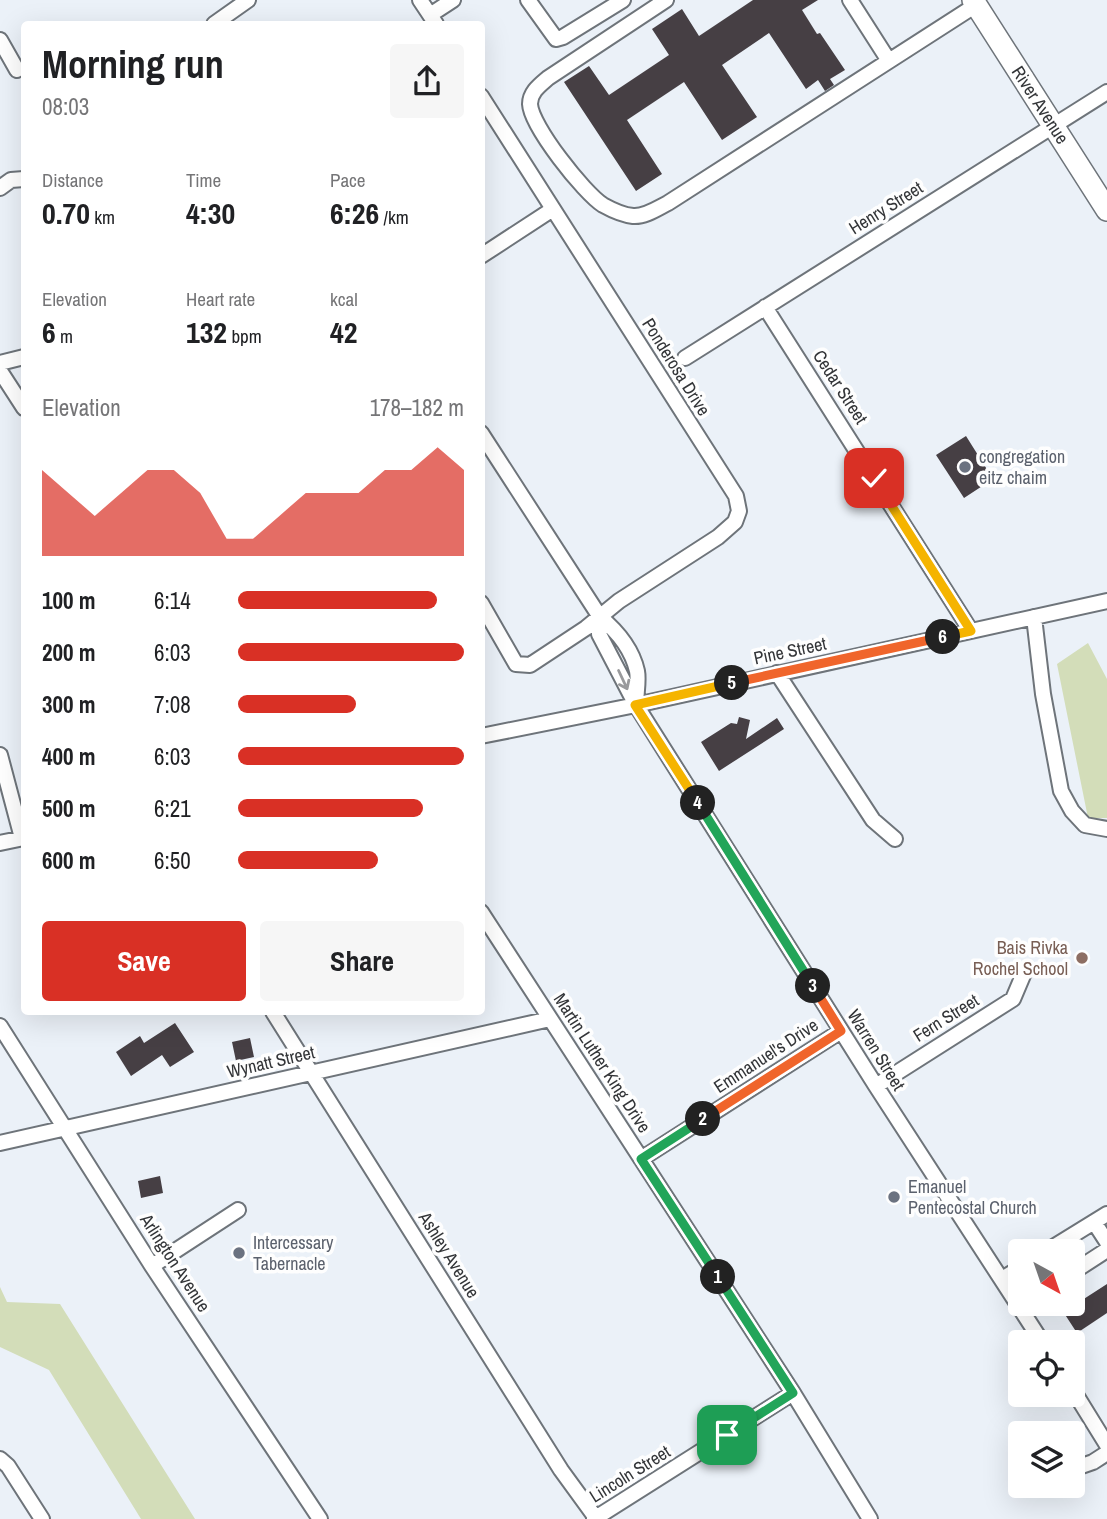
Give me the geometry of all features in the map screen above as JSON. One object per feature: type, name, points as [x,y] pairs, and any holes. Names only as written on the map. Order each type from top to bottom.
[{"type":"highway","name":"River Avenue","points":[[974,3],[1107,210]]},
{"type":"street","points":[[216,21],[248,0]]},
{"type":"street","points":[[420,0],[433,20],[453,0]]},
{"type":"street","points":[[528,0],[556,38],[563,37],[623,0]]},
{"type":"street","points":[[666,0],[548,78],[534,91],[530,103],[534,119],[568,170],[601,204],[619,213],[640,216],[668,203],[974,3]]},
{"type":"street","points":[[850,0],[889,61]]},
{"type":"street","points":[[0,40],[17,70]]},
{"type":"street","name":"Henry Street","points":[[685,358],[1107,92]]},
{"type":"street","name":"Ponderosa Drive","points":[[485,102],[736,496],[739,511],[735,522],[718,537],[619,601],[600,618]]},
{"type":"street","points":[[0,188],[11,180],[21,179]]},
{"type":"street","points":[[485,253],[553,209]]},
{"type":"street","name":"Cedar Street","points":[[765,307],[971,631]]},
{"type":"street","points":[[0,363],[21,358]]},
{"type":"street","points":[[0,371],[21,403]]},
{"type":"street","points":[[485,439],[600,618],[599,634],[635,705]]},
{"type":"street","name":"Pine Street","points":[[485,735],[635,705],[1107,601]]},
{"type":"street","points":[[485,610],[516,664],[530,665],[600,618]]},
{"type":"street","points":[[1034,617],[1043,694],[1061,790],[1072,811],[1085,825],[1107,829]]},
{"type":"street","points":[[777,673],[873,821],[895,839]]},
{"type":"street","name":"Warren Street","points":[[635,705],[1034,1330]]},
{"type":"street","points":[[0,755],[21,831]]},
{"type":"street","points":[[0,843],[21,838]]},
{"type":"street","name":"Martin Luther King Drive","points":[[485,918],[793,1393],[870,1519]]},
{"type":"street","name":"Fern Street","points":[[876,1086],[1013,999],[1024,973]]},
{"type":"street","name":"Ashley Avenue","points":[[275,1015],[561,1470],[595,1519]]},
{"type":"street","name":"Wynatt Street","points":[[0,1143],[550,1019]]},
{"type":"street","name":"Arlington Avenue","points":[[0,1026],[152,1266],[320,1519]]},
{"type":"street","name":"Emmanuel's Drive","points":[[641,1159],[841,1031]]},
{"type":"street","points":[[152,1266],[238,1210]]},
{"type":"street","points":[[1066,1239],[1107,1214]]},
{"type":"street","points":[[1094,1222],[1107,1242]]},
{"type":"street","points":[[1085,1264],[1107,1250]]},
{"type":"street","points":[[1002,1279],[1008,1275]]},
{"type":"street","name":"Lincoln Street","points":[[595,1519],[793,1393]]},
{"type":"street","points":[[1083,1407],[1107,1445]]},
{"type":"street","points":[[1085,1465],[1107,1453]]},
{"type":"street","points":[[0,1458],[42,1519]]},
{"type":"green space","points":[[1088,643],[1107,679],[1107,818],[1088,818],[1057,664]]},
{"type":"green space","points":[[0,1287],[7,1302],[60,1304],[195,1519],[141,1519],[49,1370],[0,1347]]},
{"type":"building","points":[[753,0],[818,0],[802,10],[845,70],[830,79],[834,85],[825,91],[818,80],[806,89],[769,33],[722,65],[757,117],[722,140],[684,82],[627,120],[662,174],[636,191],[564,82],[589,66],[609,95],[669,55],[652,29],[682,9],[699,36]]},
{"type":"building","name":"congregation eitz chaim","points":[[966,436],[993,479],[964,498],[936,455]]},
{"type":"building","points":[[739,717],[750,720],[746,739],[777,718],[784,729],[719,771],[701,742],[731,723],[737,724]]},
{"type":"building","points":[[175,1023],[194,1052],[170,1067],[162,1055],[131,1076],[116,1052],[140,1036],[144,1043]]},
{"type":"building","points":[[250,1038],[254,1057],[236,1061],[232,1042]]},
{"type":"building","points":[[160,1176],[163,1193],[141,1198],[138,1181]]},
{"type":"building","points":[[1107,1284],[1107,1313],[1082,1330],[1075,1330],[1066,1316],[1085,1316],[1085,1298]]},
{"type":"place","name":"congregation eitz chaim","points":[[965,467]]},
{"type":"place","name":"Bais Rivka Rochel School","points":[[1082,958]]},
{"type":"place","name":"Emanuel Pentecostal Church","points":[[894,1197]]},
{"type":"place","name":"Intercessary Tabernacle","points":[[239,1253]]},
{"type":"route","points":[[727,1435],[793,1393],[641,1159],[841,1031],[635,705],[971,631],[874,478]]}]
